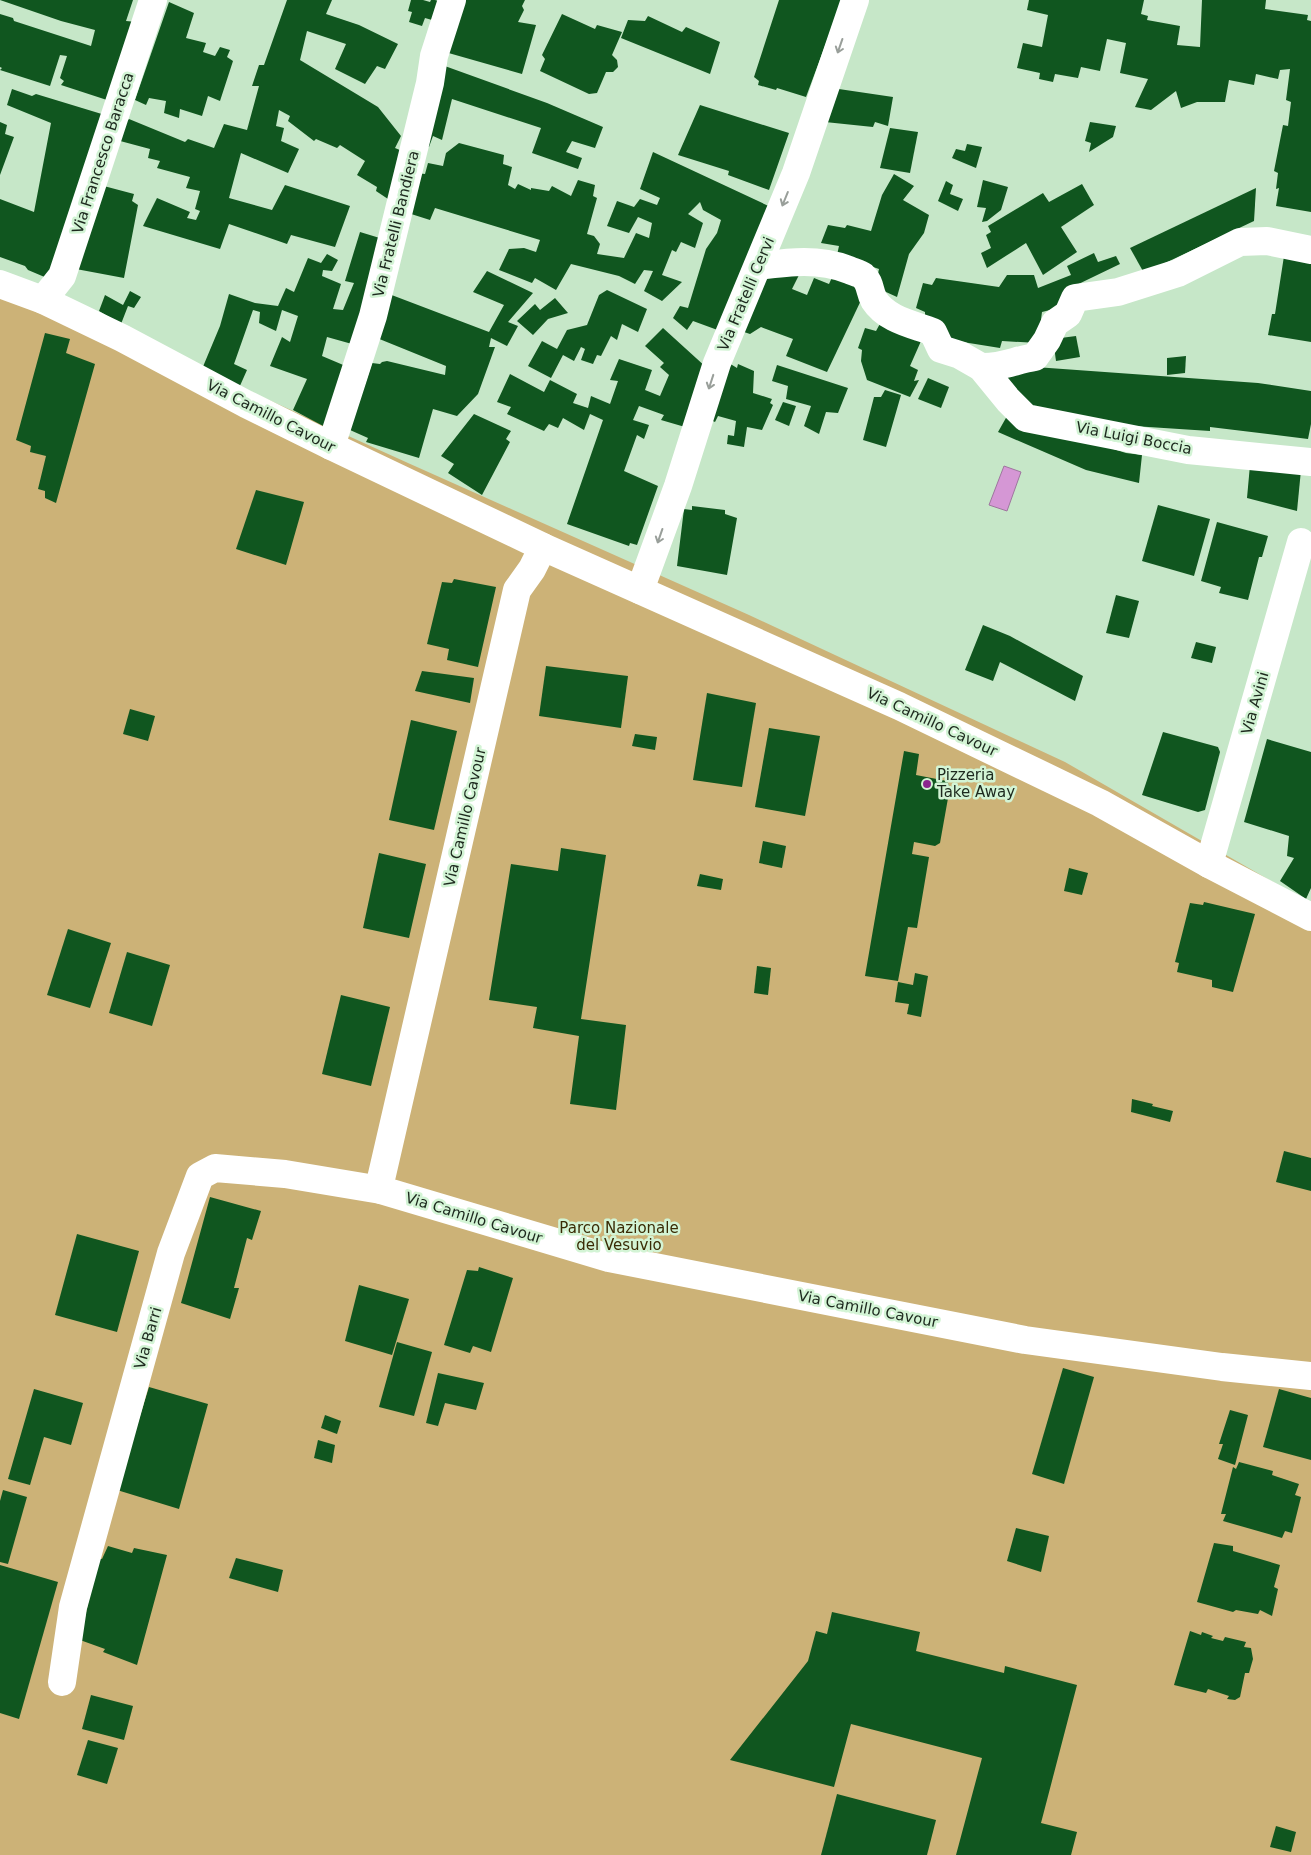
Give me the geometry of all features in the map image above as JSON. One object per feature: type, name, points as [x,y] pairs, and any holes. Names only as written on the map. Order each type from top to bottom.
[{"type":"street","name":"Via Francesco Baracca","points":[[43,300],[62,276],[153,0]]},
{"type":"street","name":"Via Fratelli Bandiera","points":[[331,446],[373,316],[430,83],[434,56],[452,0]]},
{"type":"street","name":"Via Fratelli Cervi","points":[[640,590],[678,486],[716,363],[796,173],[856,0]]},
{"type":"street","points":[[981,367],[996,368],[1019,359],[1035,357],[1047,340],[1055,323],[1068,314],[1075,298],[1118,292],[1178,273],[1240,242],[1267,241],[1311,250]]},
{"type":"street","name":"Via Luigi Boccia","points":[[758,266],[800,261],[837,266],[862,276],[870,284],[872,296],[877,304],[893,318],[933,332],[940,349],[960,355],[981,367],[1008,400],[1026,418],[1188,450],[1311,462]]},
{"type":"street","name":"Via Camillo Cavour","points":[[0,284],[43,300],[122,338],[246,404],[543,547],[935,723],[1100,804],[1311,917]]},
{"type":"street","name":"Via Avini","points":[[1209,864],[1301,542]]},
{"type":"street","name":"Via Camillo Cavour","points":[[543,547],[532,569],[517,590],[381,1179],[381,1190],[609,1258],[1025,1340],[1222,1367],[1311,1376]]},
{"type":"street","name":"Via Barri","points":[[62,1682],[73,1607],[171,1253],[200,1176],[215,1168],[285,1174],[381,1190]]},
{"type":"green space","name":"Parco Nazionale del Vesuvio","points":[[0,278],[749,615],[1065,762],[1311,904],[1311,1855],[0,1855]]},
{"type":"shaded area","points":[[1004,466],[1021,472],[1007,511],[989,505]]},
{"type":"building","points":[[0,0],[133,0],[126,21],[137,22],[110,101],[61,85],[64,81],[60,78],[67,56],[60,55],[50,86],[0,70],[2,68],[0,67],[0,14],[13,18],[14,21],[91,46],[95,30],[61,21]]},
{"type":"building","points":[[287,0],[332,0],[326,14],[359,25],[398,44],[385,69],[377,66],[365,84],[335,69],[346,44],[307,31],[300,60],[378,107],[401,136],[395,148],[407,153],[394,203],[376,191],[377,187],[357,175],[365,161],[340,145],[337,148],[316,139],[314,141],[288,121],[290,116],[279,110],[276,126],[284,128],[281,141],[299,149],[288,173],[241,153],[229,198],[272,210],[285,185],[350,206],[335,247],[291,235],[287,244],[229,224],[220,249],[143,226],[157,198],[190,212],[187,218],[196,220],[200,211],[195,209],[200,191],[186,188],[190,177],[157,168],[160,161],[148,158],[150,149],[109,138],[129,119],[185,142],[188,139],[214,148],[224,124],[247,130],[259,86],[252,86],[259,65],[264,65]]},
{"type":"building","points":[[411,0],[430,2],[435,0],[445,3],[439,22],[425,18],[422,26],[409,22],[412,12],[408,11]]},
{"type":"building","points":[[463,0],[525,0],[522,6],[524,10],[518,22],[536,25],[522,74],[438,50]]},
{"type":"building","points":[[779,0],[842,0],[806,97],[777,88],[776,90],[758,85],[759,81],[754,77]]},
{"type":"building","points":[[1029,0],[1144,0],[1141,14],[1148,16],[1147,20],[1180,26],[1177,45],[1200,47],[1202,0],[1266,0],[1265,9],[1308,15],[1307,20],[1311,21],[1311,212],[1276,206],[1279,188],[1276,189],[1278,173],[1274,171],[1283,125],[1288,126],[1291,102],[1286,100],[1290,69],[1280,70],[1278,79],[1256,74],[1254,85],[1229,80],[1225,102],[1197,102],[1181,108],[1176,91],[1151,110],[1135,107],[1148,79],[1120,73],[1126,43],[1107,39],[1100,71],[1081,67],[1078,78],[1055,74],[1053,82],[1039,79],[1040,73],[1017,68],[1023,43],[1042,47],[1048,15],[1027,10]]},
{"type":"building","points":[[169,2],[194,13],[186,38],[206,43],[203,52],[215,56],[220,47],[230,50],[227,57],[233,61],[220,101],[208,96],[202,116],[180,109],[179,118],[164,113],[166,101],[149,98],[146,105],[135,100]]},
{"type":"building","points":[[562,14],[595,29],[597,25],[622,32],[612,55],[617,60],[618,67],[613,72],[606,72],[597,93],[589,94],[540,71],[545,59],[542,55]]},
{"type":"building","points":[[648,16],[682,32],[686,27],[720,42],[710,74],[621,38],[628,20],[645,21]]},
{"type":"building","points":[[442,65],[547,103],[603,127],[595,148],[572,141],[566,152],[582,158],[578,169],[532,153],[541,128],[452,99],[442,140],[433,136],[429,147],[421,143]]},
{"type":"building","points":[[832,88],[893,97],[888,126],[875,122],[873,127],[825,122]]},
{"type":"building","points":[[12,89],[32,96],[36,94],[105,115],[54,281],[28,270],[25,266],[0,257],[0,199],[34,212],[51,123],[7,105]]},
{"type":"building","points":[[700,105],[789,133],[769,190],[728,175],[729,171],[678,155]]},
{"type":"building","points":[[0,122],[7,125],[5,134],[14,137],[0,175]]},
{"type":"building","points":[[1090,122],[1116,126],[1113,137],[1089,152],[1091,143],[1085,141]]},
{"type":"building","points":[[890,128],[918,132],[910,173],[880,168]]},
{"type":"building","points":[[459,143],[504,155],[503,164],[512,167],[508,185],[515,189],[518,184],[531,190],[531,188],[549,191],[552,186],[571,196],[578,180],[595,185],[593,196],[597,198],[587,234],[594,236],[600,244],[597,254],[624,258],[636,233],[649,238],[652,223],[638,217],[629,233],[607,226],[617,201],[634,207],[640,199],[657,205],[660,198],[640,189],[653,152],[775,209],[723,332],[693,321],[687,330],[673,318],[680,306],[688,308],[706,249],[717,233],[721,220],[703,210],[700,202],[688,214],[703,223],[695,248],[681,242],[676,252],[672,250],[662,275],[682,282],[662,301],[644,291],[653,271],[644,270],[635,284],[619,276],[571,264],[556,290],[535,278],[532,283],[499,270],[509,249],[524,248],[536,252],[540,240],[435,208],[430,220],[408,213],[417,173],[425,174],[428,163],[443,166],[446,153]]},
{"type":"building","points":[[967,144],[982,147],[976,168],[952,158],[956,149],[965,151]]},
{"type":"building","points":[[894,174],[914,186],[903,200],[929,215],[924,233],[909,254],[897,297],[875,287],[879,269],[837,255],[839,246],[821,243],[828,225],[845,228],[847,225],[871,231],[882,195]]},
{"type":"building","points":[[983,180],[1008,187],[1001,210],[987,221],[982,222],[986,208],[977,207]]},
{"type":"building","points":[[946,181],[953,185],[950,194],[963,199],[958,211],[938,201]]},
{"type":"building","points":[[1082,184],[1094,205],[1061,227],[1077,252],[1043,275],[1026,243],[987,268],[981,253],[991,248],[986,235],[991,232],[988,226],[1043,193],[1049,202]]},
{"type":"building","points":[[100,185],[134,194],[132,201],[138,205],[124,278],[76,269]]},
{"type":"building","points":[[1256,188],[1254,221],[1144,273],[1130,248]]},
{"type":"building","points":[[360,232],[383,239],[352,344],[327,337],[322,356],[348,367],[327,428],[293,410],[307,379],[270,366],[282,337],[290,342],[298,316],[282,310],[276,331],[259,323],[260,312],[253,310],[234,364],[247,370],[239,388],[202,369],[220,326],[229,294],[255,303],[278,306],[286,288],[294,292],[308,258],[321,263],[327,254],[338,260],[332,271],[323,270],[322,276],[341,284],[333,309],[343,310],[354,283],[345,281]]},
{"type":"building","points":[[1094,253],[1098,262],[1116,256],[1120,264],[1064,291],[1066,306],[1042,312],[1038,343],[1002,341],[1000,348],[944,339],[925,318],[925,312],[916,308],[923,283],[932,285],[936,278],[999,287],[1007,275],[1034,275],[1038,288],[1071,275],[1067,266]]},
{"type":"building","points":[[1284,256],[1311,260],[1311,342],[1268,335],[1272,314],[1275,314]]},
{"type":"building","points":[[802,269],[792,289],[807,295],[814,278],[829,284],[834,273],[863,284],[864,294],[827,372],[786,356],[793,339],[761,327],[750,334],[735,329],[758,274]]},
{"type":"building","points":[[487,271],[533,293],[508,322],[518,326],[507,346],[491,338],[489,347],[495,347],[478,394],[457,416],[433,409],[419,458],[366,442],[368,438],[350,430],[372,363],[380,364],[387,361],[445,375],[446,366],[372,336],[389,294],[489,332],[504,305],[473,292]]},
{"type":"building","points":[[607,290],[647,309],[638,332],[622,324],[617,340],[611,336],[601,356],[597,355],[593,364],[581,360],[585,349],[581,347],[574,361],[563,355],[551,378],[528,366],[542,341],[557,349],[567,330],[587,325],[599,295]]},
{"type":"building","points":[[130,291],[141,297],[134,308],[128,306],[121,324],[99,311],[105,295],[123,305]]},
{"type":"building","points":[[555,298],[568,313],[548,319],[533,335],[517,321],[535,304],[540,310]]},
{"type":"building","points":[[882,320],[925,332],[910,366],[918,370],[914,381],[919,380],[910,397],[867,380],[861,361],[862,350],[858,348],[865,328],[876,331]]},
{"type":"building","points":[[663,328],[707,368],[685,427],[661,420],[664,415],[639,406],[633,420],[649,425],[644,439],[637,435],[624,471],[658,486],[637,545],[630,543],[629,546],[567,524],[603,420],[590,414],[584,430],[563,418],[558,428],[549,424],[544,431],[507,414],[511,407],[497,402],[510,374],[544,392],[550,380],[577,394],[573,403],[588,408],[591,396],[610,404],[618,381],[610,380],[619,359],[652,370],[645,390],[660,396],[669,375],[660,367],[664,363],[645,346]]},
{"type":"building","points":[[45,333],[70,339],[66,353],[95,364],[56,503],[45,498],[45,491],[38,489],[46,456],[30,452],[31,446],[16,440]]},
{"type":"building","points":[[1076,336],[1080,357],[1056,361],[1053,339]]},
{"type":"building","points":[[1186,356],[1185,373],[1167,375],[1167,358]]},
{"type":"building","points":[[724,360],[737,368],[738,364],[754,371],[753,393],[772,399],[770,403],[773,405],[762,430],[747,427],[744,447],[727,444],[728,435],[734,436],[736,421],[718,416],[715,422],[704,417]]},
{"type":"building","points":[[777,365],[848,388],[838,413],[826,412],[819,434],[804,426],[811,406],[786,399],[788,386],[772,381]]},
{"type":"building","points":[[1010,367],[1035,367],[1258,383],[1311,391],[1311,424],[1308,439],[1210,427],[1210,431],[1087,423],[1028,411],[1003,388]]},
{"type":"building","points":[[928,378],[949,387],[941,408],[918,399]]},
{"type":"building","points":[[885,390],[901,395],[886,447],[863,440],[874,397],[881,397]]},
{"type":"building","points":[[783,402],[796,406],[789,426],[775,420]]},
{"type":"building","points":[[1011,409],[1091,442],[1126,453],[1142,455],[1139,483],[1086,470],[998,432]]},
{"type":"building","points":[[474,414],[511,431],[506,439],[510,442],[482,495],[448,473],[454,464],[441,456]]},
{"type":"building","points":[[1250,465],[1301,470],[1297,511],[1247,498]]},
{"type":"building","points":[[256,490],[304,502],[286,565],[236,549]]},
{"type":"building","points":[[1158,505],[1210,519],[1194,576],[1142,561]]},
{"type":"building","points":[[692,506],[725,510],[725,514],[737,518],[727,575],[677,566],[684,509],[692,510]]},
{"type":"building","points":[[1217,522],[1268,536],[1262,557],[1259,557],[1248,600],[1219,593],[1221,587],[1201,581]]},
{"type":"building","points":[[454,579],[496,587],[478,667],[447,660],[449,649],[427,644],[442,582],[452,583]]},
{"type":"building","points":[[1116,595],[1139,601],[1129,638],[1106,633]]},
{"type":"building","points":[[983,625],[1010,636],[1083,676],[1075,701],[1000,662],[993,681],[965,670]]},
{"type":"building","points":[[1196,642],[1216,647],[1212,663],[1191,658]]},
{"type":"building","points":[[546,666],[628,676],[621,728],[539,716]]},
{"type":"building","points":[[422,671],[474,678],[470,703],[415,691]]},
{"type":"building","points":[[707,693],[756,703],[742,787],[693,780]]},
{"type":"building","points":[[130,709],[155,716],[148,741],[123,734]]},
{"type":"building","points":[[411,720],[457,731],[434,830],[389,820]]},
{"type":"building","points":[[769,728],[820,736],[805,816],[755,807]]},
{"type":"building","points":[[1163,732],[1218,747],[1220,752],[1205,810],[1198,812],[1142,795]]},
{"type":"building","points":[[635,734],[657,737],[655,750],[632,746]]},
{"type":"building","points":[[1267,739],[1311,752],[1311,888],[1306,899],[1280,881],[1294,858],[1287,856],[1289,836],[1244,822]]},
{"type":"building","points":[[904,751],[919,754],[916,775],[947,781],[950,787],[940,843],[935,846],[914,842],[912,854],[929,857],[917,928],[908,927],[898,981],[865,976]]},
{"type":"building","points":[[763,841],[786,846],[782,868],[759,863]]},
{"type":"building","points":[[561,848],[606,855],[581,1019],[626,1025],[616,1110],[570,1104],[579,1036],[533,1028],[537,1007],[489,1000],[511,864],[558,871]]},
{"type":"building","points":[[379,853],[426,864],[409,938],[363,928]]},
{"type":"building","points":[[1069,868],[1088,873],[1082,895],[1064,891]]},
{"type":"building","points":[[700,874],[723,879],[721,890],[697,886]]},
{"type":"building","points":[[1204,902],[1255,914],[1233,992],[1212,987],[1212,980],[1177,972],[1179,963],[1175,962],[1190,903],[1203,905]]},
{"type":"building","points":[[68,929],[111,943],[90,1008],[47,995]]},
{"type":"building","points":[[127,952],[170,965],[152,1026],[109,1013]]},
{"type":"building","points":[[757,966],[771,968],[768,995],[754,993]]},
{"type":"building","points":[[915,973],[928,976],[921,1017],[907,1014],[909,1004],[895,1002],[898,982],[913,985]]},
{"type":"building","points":[[341,995],[390,1007],[371,1086],[322,1074]]},
{"type":"building","points":[[1132,1099],[1173,1111],[1170,1122],[1131,1112]]},
{"type":"building","points":[[1284,1151],[1311,1158],[1311,1191],[1276,1182]]},
{"type":"building","points":[[210,1197],[261,1211],[252,1240],[247,1238],[234,1288],[239,1288],[230,1319],[181,1303]]},
{"type":"building","points":[[77,1234],[139,1251],[117,1332],[55,1315]]},
{"type":"building","points":[[479,1267],[513,1278],[491,1352],[473,1346],[470,1353],[444,1345],[467,1270],[478,1271]]},
{"type":"building","points":[[359,1285],[409,1299],[392,1355],[345,1341]]},
{"type":"building","points":[[397,1342],[432,1352],[414,1416],[379,1407]]},
{"type":"building","points":[[1063,1368],[1094,1377],[1064,1484],[1032,1474]]},
{"type":"building","points":[[438,1373],[484,1383],[476,1410],[445,1403],[438,1426],[426,1423]]},
{"type":"building","points":[[149,1387],[208,1404],[179,1509],[117,1490]]},
{"type":"building","points":[[34,1389],[83,1403],[71,1445],[44,1437],[30,1485],[8,1479]]},
{"type":"building","points":[[1279,1389],[1311,1398],[1311,1460],[1263,1447]]},
{"type":"building","points":[[1230,1410],[1248,1415],[1235,1465],[1218,1459],[1223,1444],[1219,1444]]},
{"type":"building","points":[[325,1415],[341,1421],[337,1434],[321,1428]]},
{"type":"building","points":[[318,1440],[335,1445],[332,1463],[314,1458]]},
{"type":"building","points":[[1239,1462],[1273,1471],[1272,1475],[1299,1484],[1295,1495],[1301,1497],[1292,1533],[1285,1531],[1282,1538],[1223,1521],[1226,1514],[1221,1514],[1233,1467],[1236,1469]]},
{"type":"building","points":[[3,1490],[27,1497],[8,1564],[0,1562],[0,1501]]},
{"type":"building","points":[[1016,1528],[1049,1536],[1041,1572],[1007,1561]]},
{"type":"building","points":[[1214,1543],[1233,1546],[1233,1551],[1280,1565],[1274,1587],[1278,1589],[1272,1616],[1260,1610],[1258,1614],[1236,1610],[1233,1612],[1197,1602]]},
{"type":"building","points":[[108,1546],[132,1553],[134,1548],[167,1555],[137,1665],[103,1652],[105,1649],[80,1640],[98,1558],[102,1559]]},
{"type":"building","points":[[236,1558],[283,1570],[278,1592],[229,1578]]},
{"type":"building","points":[[0,1565],[58,1582],[19,1719],[0,1713]]},
{"type":"building","points":[[832,1612],[920,1632],[916,1651],[1004,1673],[1005,1666],[1077,1685],[1041,1823],[1077,1832],[1071,1855],[956,1855],[982,1758],[851,1724],[834,1787],[730,1760],[808,1661],[816,1631],[827,1634]]},
{"type":"building","points":[[1190,1631],[1201,1635],[1202,1632],[1213,1636],[1211,1638],[1223,1641],[1225,1637],[1246,1642],[1244,1647],[1251,1648],[1253,1659],[1249,1673],[1245,1673],[1240,1697],[1235,1700],[1227,1699],[1229,1696],[1208,1689],[1206,1693],[1174,1685]]},
{"type":"building","points":[[91,1695],[133,1706],[124,1740],[82,1729]]},
{"type":"building","points":[[88,1740],[118,1748],[107,1784],[77,1775]]},
{"type":"building","points":[[837,1794],[936,1820],[927,1855],[821,1855]]},
{"type":"building","points":[[1276,1826],[1296,1832],[1291,1852],[1270,1847]]},
{"type":"place","name":"Pizzeria Take Away","points":[[927,784]]}]
